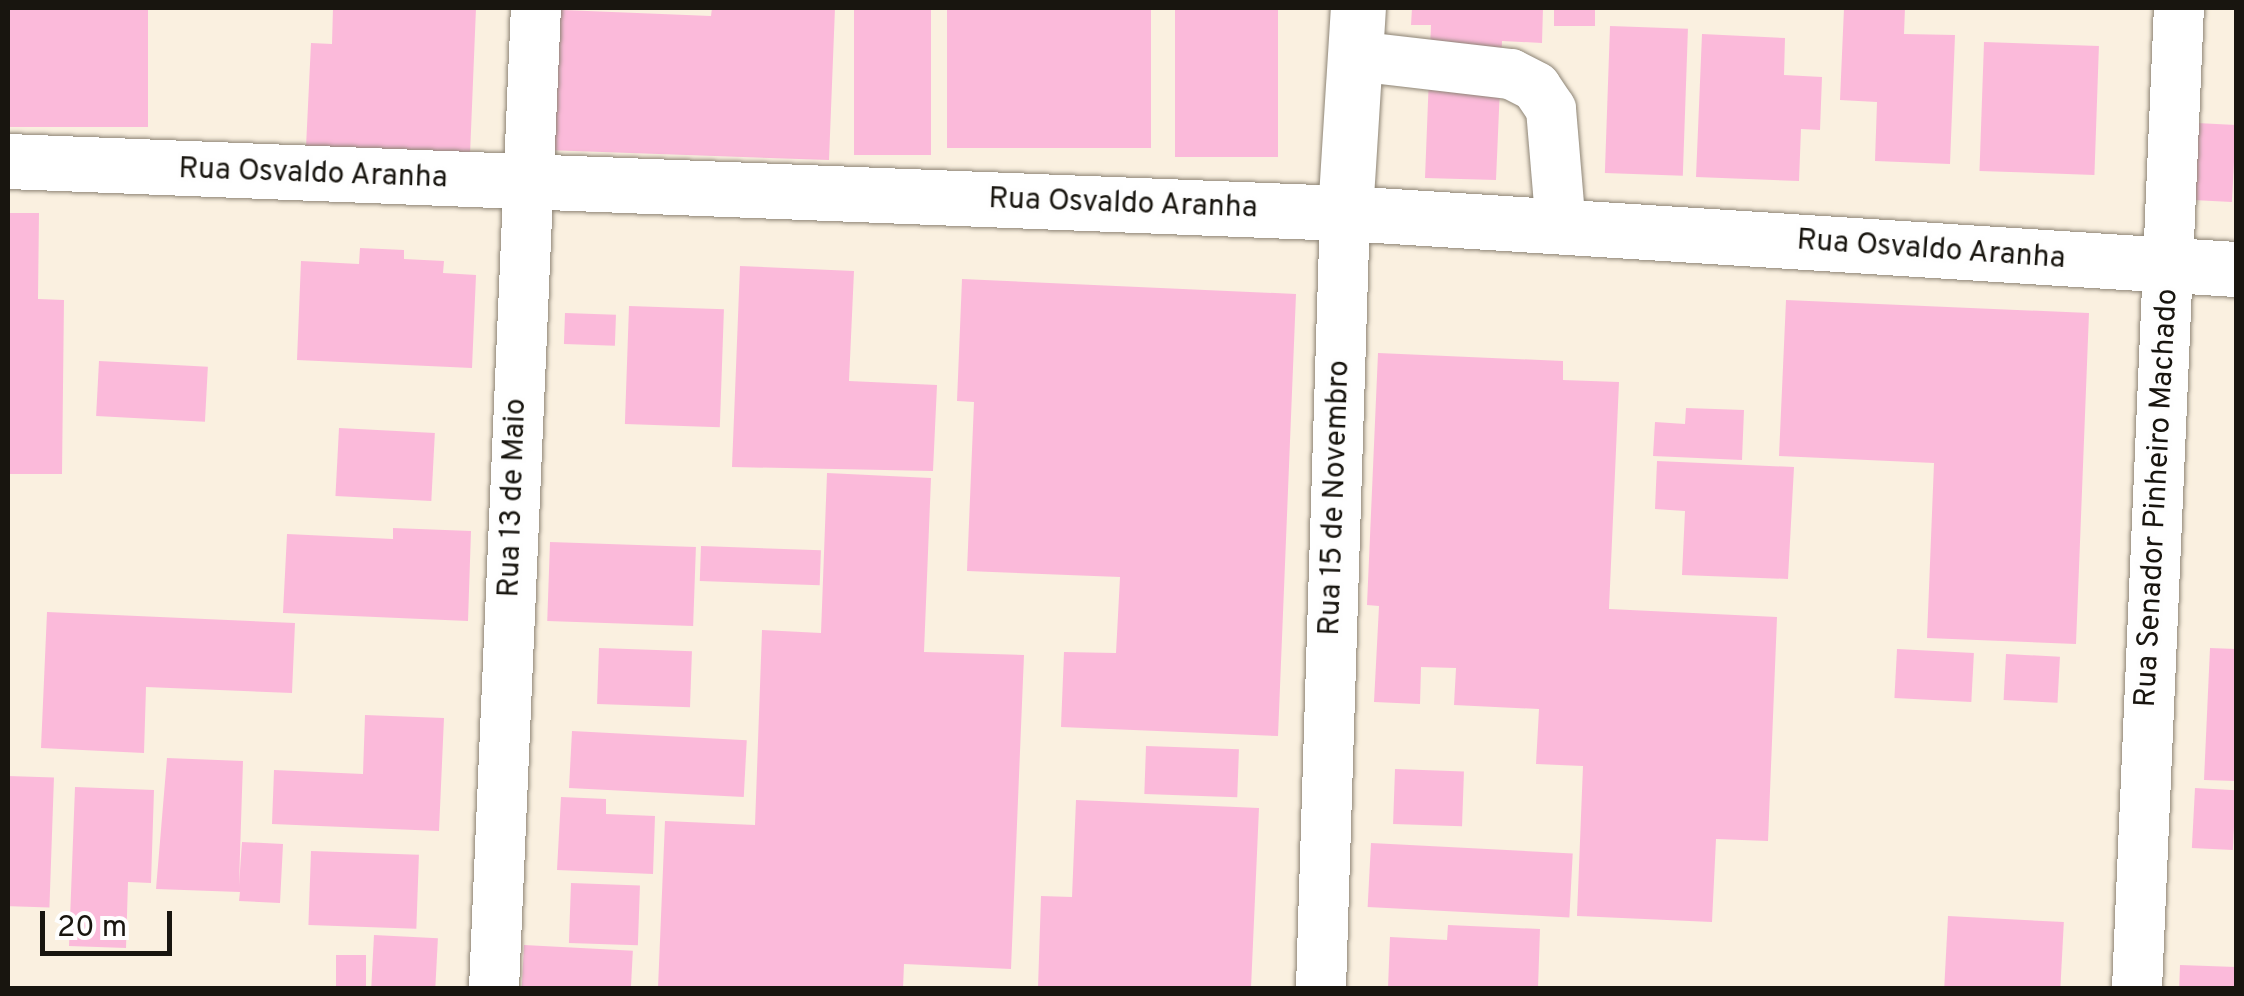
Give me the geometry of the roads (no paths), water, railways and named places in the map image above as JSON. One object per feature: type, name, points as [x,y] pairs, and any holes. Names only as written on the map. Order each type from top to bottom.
[{"type":"main road","name":"Rua 15 de Novembro","points":[[1345,212],[1357,32]]},
{"type":"main road","name":"Rua Osvaldo Aranha","points":[[8,162],[1345,212],[2233,270]]},
{"type":"street","name":"Rua 13 de Maio","points":[[494,988],[536,8]]},
{"type":"street","name":"Rua Senador Pinheiro Machado","points":[[2137,988],[2178,8]]},
{"type":"street","points":[[1357,32],[1511,74],[1536,87],[1550,108],[1561,227]]},
{"type":"street","name":"Rua 15 de Novembro","points":[[1321,988],[1345,212]]}]
